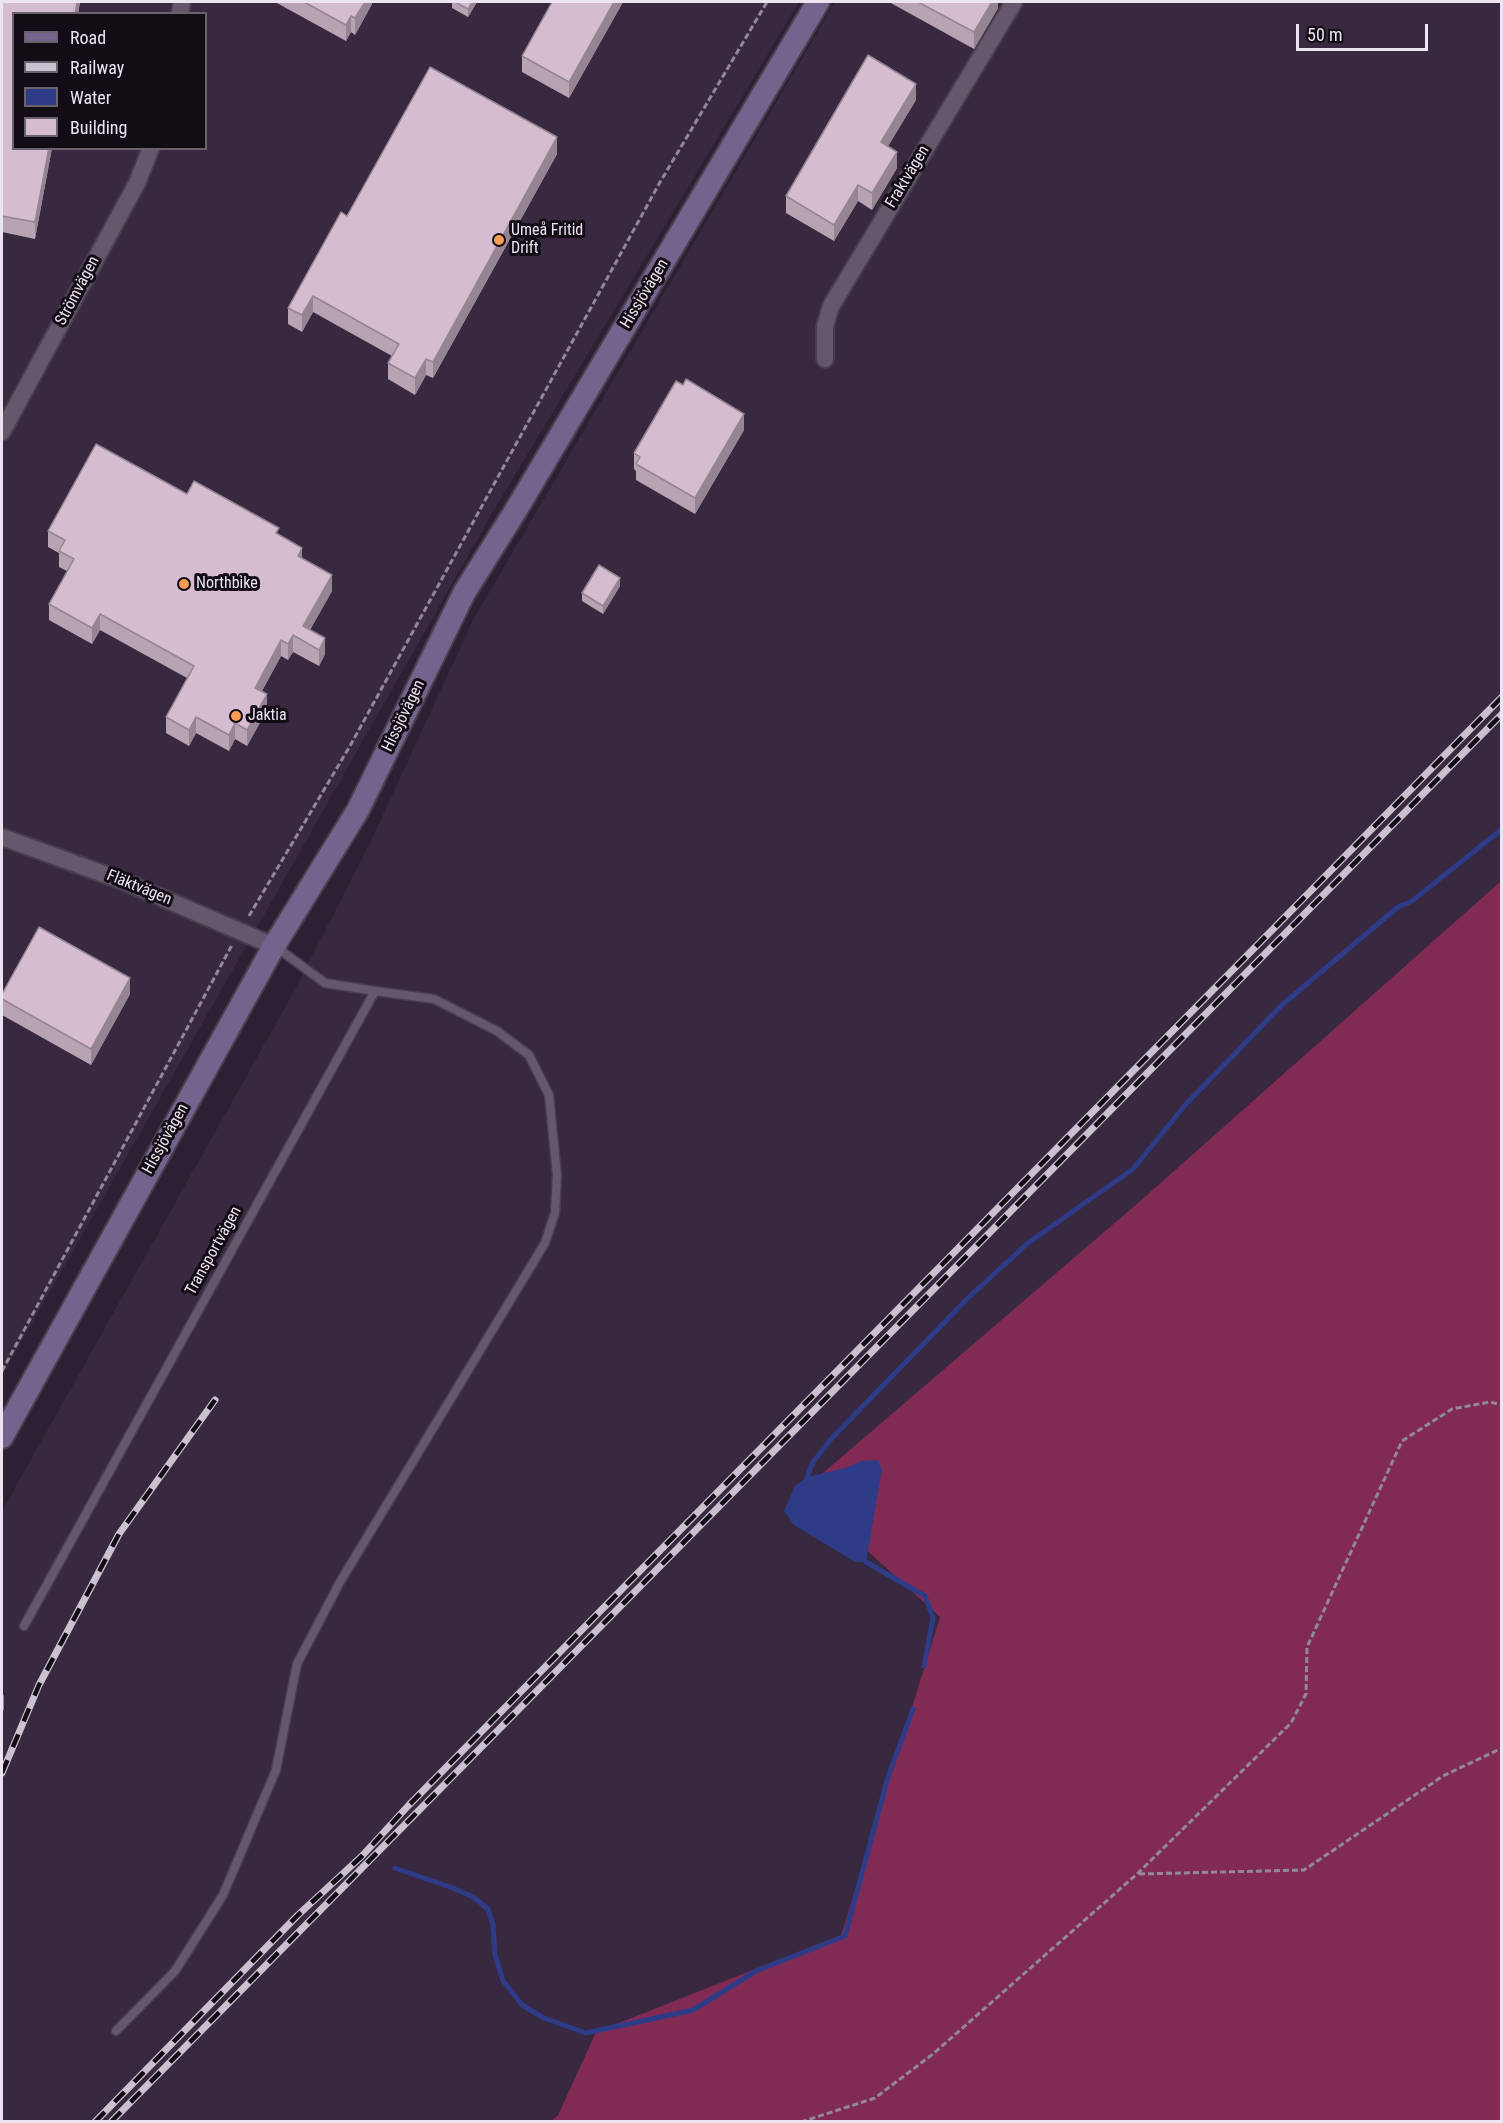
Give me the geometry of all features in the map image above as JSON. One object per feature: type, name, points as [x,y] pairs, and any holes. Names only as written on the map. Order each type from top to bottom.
[{"type":"main road","name":"Hissjövägen","points":[[2,1437],[274,946],[358,810],[464,593],[516,510],[818,2]]},
{"type":"street","name":"Fraktvägen","points":[[825,359],[825,326],[834,300],[1014,2]]},
{"type":"street","name":"Strömvägen","points":[[2,432],[137,183],[150,150]]},
{"type":"street","name":"Fläktvägen","points":[[2,837],[123,881],[274,946]]},
{"type":"lane","points":[[116,2031],[175,1971],[223,1895],[276,1770],[297,1664],[340,1582],[545,1243],[555,1213],[555,1138],[549,1095],[529,1055],[497,1031],[434,999],[325,983],[274,946]]},
{"type":"lane","name":"Transportvägen","points":[[24,1626],[375,990]]},
{"type":"path","points":[[2,1371],[240,931],[350,746],[659,184],[767,2]]},
{"type":"path","points":[[801,2121],[875,2098],[933,2054],[1137,1874],[1292,1723],[1306,1694],[1307,1647],[1402,1441],[1452,1409],[1490,1402],[1502,1405]]},
{"type":"path","points":[[1137,1874],[1304,1870],[1443,1776],[1502,1748]]},
{"type":"shaded area","points":[[2,2],[799,2],[493,512],[2,1376]]},
{"type":"shaded area","points":[[835,2],[1501,2],[1501,881],[1139,1202],[803,1491],[940,1617],[841,1935],[596,2032],[558,2115],[550,2121],[2,2122],[2,1511],[292,995],[370,843],[474,618]]},
{"type":"shaded area","points":[[1501,881],[1501,2121],[550,2122],[558,2115],[596,2032],[841,1935],[940,1617],[802,1491],[1139,1202]]},
{"type":"water","points":[[878,1460],[882,1469],[866,1562],[855,1562],[794,1525],[784,1511],[795,1486],[807,1477],[846,1468],[861,1461]]},
{"type":"building","points":[[2,2],[77,2],[75,12],[12,12],[12,150],[49,150],[35,222],[2,216]]},
{"type":"building","points":[[304,2],[365,2],[355,18],[351,16],[346,25]]},
{"type":"building","points":[[455,2],[472,2],[468,9]]},
{"type":"building","points":[[552,2],[614,2],[569,82],[522,56]]},
{"type":"building","points":[[918,2],[992,2],[974,32]]},
{"type":"building","points":[[868,55],[916,84],[881,142],[897,152],[872,193],[858,185],[834,225],[786,196]]},
{"type":"building","points":[[430,67],[557,137],[433,362],[426,359],[415,378],[388,363],[399,344],[313,296],[302,315],[288,308],[341,212],[347,216]]},
{"type":"building","points":[[686,379],[744,414],[695,498],[636,464],[640,457],[634,453],[676,381],[683,385]]},
{"type":"building","points":[[96,444],[187,494],[194,481],[279,528],[276,533],[302,548],[298,556],[332,575],[303,626],[325,638],[319,650],[293,635],[288,644],[281,640],[255,688],[267,694],[247,730],[235,723],[229,735],[196,717],[189,730],[166,717],[194,666],[100,614],[92,628],[49,604],[74,559],[59,551],[65,540],[48,531]]},
{"type":"building","points":[[599,565],[620,578],[603,606],[582,593]]},
{"type":"building","points":[[39,927],[130,978],[91,1049],[2,999],[2,994]]},
{"type":"waterway","points":[[807,1477],[813,1462],[832,1438],[969,1297],[1028,1243],[1133,1169],[1186,1104],[1283,1004],[1398,907],[1412,901],[1502,829]]},
{"type":"waterway","points":[[866,1562],[925,1596],[933,1618],[924,1666]]},
{"type":"waterway","points":[[395,1868],[473,1897],[488,1909],[493,1925],[495,1955],[503,1981],[522,2005],[544,2018],[586,2033],[693,2010],[756,1971],[845,1936],[888,1777],[913,1709]]},
{"type":"railway","points":[[95,2122],[298,1915],[362,1856],[408,1806],[1502,697]]},
{"type":"railway","points":[[111,2122],[1502,714]]},
{"type":"railway","points":[[2,1773],[39,1685],[119,1534],[215,1400]]},
{"type":"place","name":"Umeå Fritid Drift","points":[[499,240]]},
{"type":"place","name":"Northbike","points":[[184,584]]},
{"type":"place","name":"Jaktia","points":[[236,716]]}]
